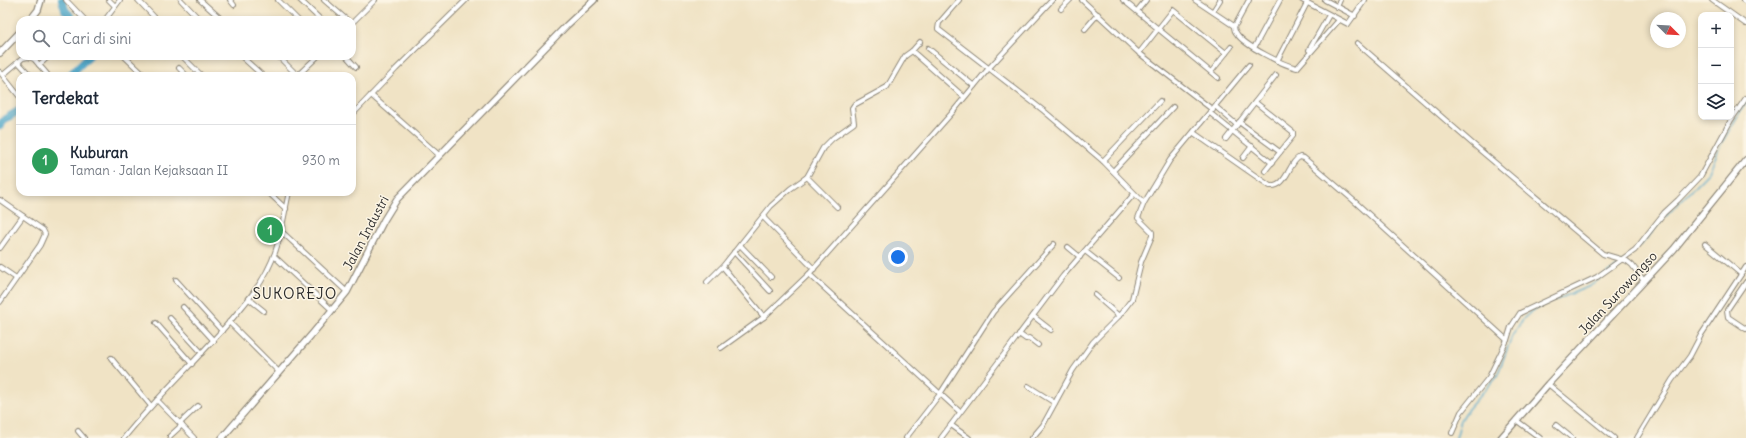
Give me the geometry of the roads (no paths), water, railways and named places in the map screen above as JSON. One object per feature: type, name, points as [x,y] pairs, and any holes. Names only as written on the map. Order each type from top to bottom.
[{"type":"street","points":[[33,16],[38,10],[41,0]]},
{"type":"street","points":[[66,0],[81,16]]},
{"type":"street","points":[[109,0],[115,6]]},
{"type":"street","points":[[108,16],[120,0]]},
{"type":"street","points":[[138,0],[153,16]]},
{"type":"street","points":[[181,0],[196,16]]},
{"type":"street","points":[[200,0],[217,16]]},
{"type":"street","points":[[230,0],[234,5]]},
{"type":"street","points":[[278,0],[294,16]]},
{"type":"street","points":[[300,0],[317,16]]},
{"type":"street","points":[[324,0],[342,16]]},
{"type":"street","points":[[356,111],[466,0]]},
{"type":"street","name":"Jalan Industri","points":[[222,438],[347,292],[393,204],[567,25],[594,0]]},
{"type":"street","points":[[959,0],[944,16],[937,28],[1044,111],[1103,161],[1144,203]]},
{"type":"street","points":[[721,348],[764,317],[814,269],[989,68],[1052,0]]},
{"type":"street","points":[[1061,9],[1070,0]]},
{"type":"street","points":[[1082,0],[1139,53],[1213,110],[1238,123],[1280,152]]},
{"type":"street","points":[[1122,0],[1218,78]]},
{"type":"street","points":[[1137,11],[1146,0]]},
{"type":"street","points":[[1195,0],[1214,11],[1216,15],[1234,26],[1238,36],[1254,48],[1277,61],[1297,68],[1339,20]]},
{"type":"street","points":[[1214,11],[1220,0]]},
{"type":"street","points":[[1234,26],[1249,0]]},
{"type":"street","points":[[1254,48],[1280,0]]},
{"type":"street","points":[[1302,0],[1348,24],[1365,0]]},
{"type":"street","points":[[1325,0],[1355,16]]},
{"type":"street","points":[[1337,6],[1340,0]]},
{"type":"street","points":[[1712,0],[1745,23],[1746,17]]},
{"type":"street","points":[[356,19],[372,1]]},
{"type":"street","points":[[1277,61],[1307,3]]},
{"type":"street","points":[[1139,53],[1173,10],[1226,53]]},
{"type":"street","points":[[1086,30],[1098,14]]},
{"type":"street","points":[[1306,56],[1329,15]]},
{"type":"street","points":[[0,54],[16,36]]},
{"type":"street","points":[[707,282],[722,267],[762,217],[783,195],[807,177],[823,148],[833,138],[854,123],[852,108],[854,105],[887,87],[905,56],[920,42]]},
{"type":"street","points":[[1357,43],[1474,145],[1604,254],[1624,260],[1632,265],[1644,281]]},
{"type":"street","points":[[1211,72],[1231,47]]},
{"type":"street","points":[[928,48],[974,86]]},
{"type":"street","points":[[912,51],[964,97]]},
{"type":"street","points":[[16,92],[1,73],[20,60]]},
{"type":"street","points":[[33,60],[45,72]]},
{"type":"street","points":[[39,65],[45,60]]},
{"type":"street","points":[[128,60],[141,72]]},
{"type":"street","points":[[186,60],[198,72]]},
{"type":"street","points":[[245,60],[258,72]]},
{"type":"street","points":[[283,60],[297,72]]},
{"type":"street","points":[[303,72],[314,60]]},
{"type":"street","points":[[350,60],[356,67]]},
{"type":"street","points":[[18,62],[27,72]]},
{"type":"street","points":[[1032,438],[1043,425],[1073,370],[1093,342],[1119,316],[1132,300],[1141,262],[1152,236],[1152,232],[1138,218],[1144,203],[1170,160],[1249,65]]},
{"type":"street","points":[[179,68],[184,72]]},
{"type":"street","points":[[1226,139],[1276,75]]},
{"type":"street","points":[[371,94],[439,155]]},
{"type":"street","points":[[1452,433],[1461,412],[1487,381],[1505,339],[1522,311],[1597,277],[1624,260],[1635,250],[1664,213],[1700,177],[1731,120],[1746,98]]},
{"type":"street","points":[[1103,161],[1160,101]]},
{"type":"street","points":[[1255,102],[1292,130],[1293,136],[1265,171]]},
{"type":"street","points":[[1113,171],[1173,107]]},
{"type":"street","points":[[1213,110],[1232,131],[1272,163]]},
{"type":"street","points":[[1194,133],[1270,186],[1278,185],[1282,181],[1289,173],[1296,159],[1300,157],[1304,158],[1353,200],[1505,339]]},
{"type":"street","points":[[1243,158],[1252,146]]},
{"type":"street","name":"Jalan Surowongso","points":[[1501,438],[1548,384],[1696,224],[1746,160]]},
{"type":"street","points":[[807,177],[837,206]]},
{"type":"street","points":[[941,438],[1033,316],[1080,257],[1134,194]]},
{"type":"street","points":[[272,196],[286,209]]},
{"type":"street","points":[[124,438],[150,406],[214,341],[249,298],[267,271],[274,256],[282,231],[288,196]]},
{"type":"street","points":[[0,200],[44,230],[45,234],[40,245],[0,302]]},
{"type":"street","points":[[0,248],[23,216]]},
{"type":"street","points":[[762,217],[814,269]]},
{"type":"street","points":[[282,231],[347,292]]},
{"type":"street","points":[[906,438],[940,394],[993,312],[1054,244]]},
{"type":"street","points":[[1705,244],[1741,274]]},
{"type":"street","points":[[740,245],[771,277]]},
{"type":"street","points":[[1068,247],[1080,257]]},
{"type":"street","points":[[1085,251],[1120,278]]},
{"type":"street","points":[[734,252],[770,291]]},
{"type":"street","points":[[274,256],[332,310]]},
{"type":"street","points":[[0,267],[16,278]]},
{"type":"street","points":[[722,267],[764,317]]},
{"type":"street","points":[[1637,438],[1672,380],[1690,356],[1701,335],[1746,268]]},
{"type":"street","points":[[809,274],[960,412]]},
{"type":"street","points":[[176,280],[222,331]]},
{"type":"street","points":[[1746,282],[1727,310],[1728,317],[1746,329]]},
{"type":"street","points":[[1095,295],[1119,316]]},
{"type":"street","points":[[249,298],[264,311]]},
{"type":"street","points":[[183,307],[214,341]]},
{"type":"street","points":[[1033,316],[1051,330]]},
{"type":"street","points":[[170,318],[202,353]]},
{"type":"street","points":[[229,322],[279,372]]},
{"type":"street","points":[[156,323],[192,364]]},
{"type":"street","points":[[1020,334],[1026,339],[1029,338],[1038,345]]},
{"type":"street","points":[[112,358],[150,406]]},
{"type":"street","points":[[1548,384],[1614,438]]},
{"type":"street","points":[[1028,386],[1055,403]]},
{"type":"street","points":[[157,400],[194,438]]},
{"type":"street","points":[[170,436],[198,406]]},
{"type":"street","points":[[1516,420],[1540,438]]},
{"type":"street","points":[[952,424],[969,438]]},
{"type":"street","points":[[1556,425],[1572,438]]},
{"type":"street","points":[[78,431],[84,438]]},
{"type":"waterway","points":[[62,0],[65,10],[70,16]]},
{"type":"waterway","points":[[73,72],[85,60]]},
{"type":"waterway","points":[[1639,247],[1666,216],[1709,172],[1721,144],[1746,102]]},
{"type":"waterway","points":[[0,126],[5,119],[16,112]]},
{"type":"waterway","points":[[1456,438],[1461,420],[1468,409],[1497,376],[1512,336],[1524,318],[1541,306],[1590,286],[1623,262]]},
{"type":"place","name":"Kuburan","points":[[270,230]]},
{"type":"district","name":"SUKOREJO","points":[[295,293]]}]
